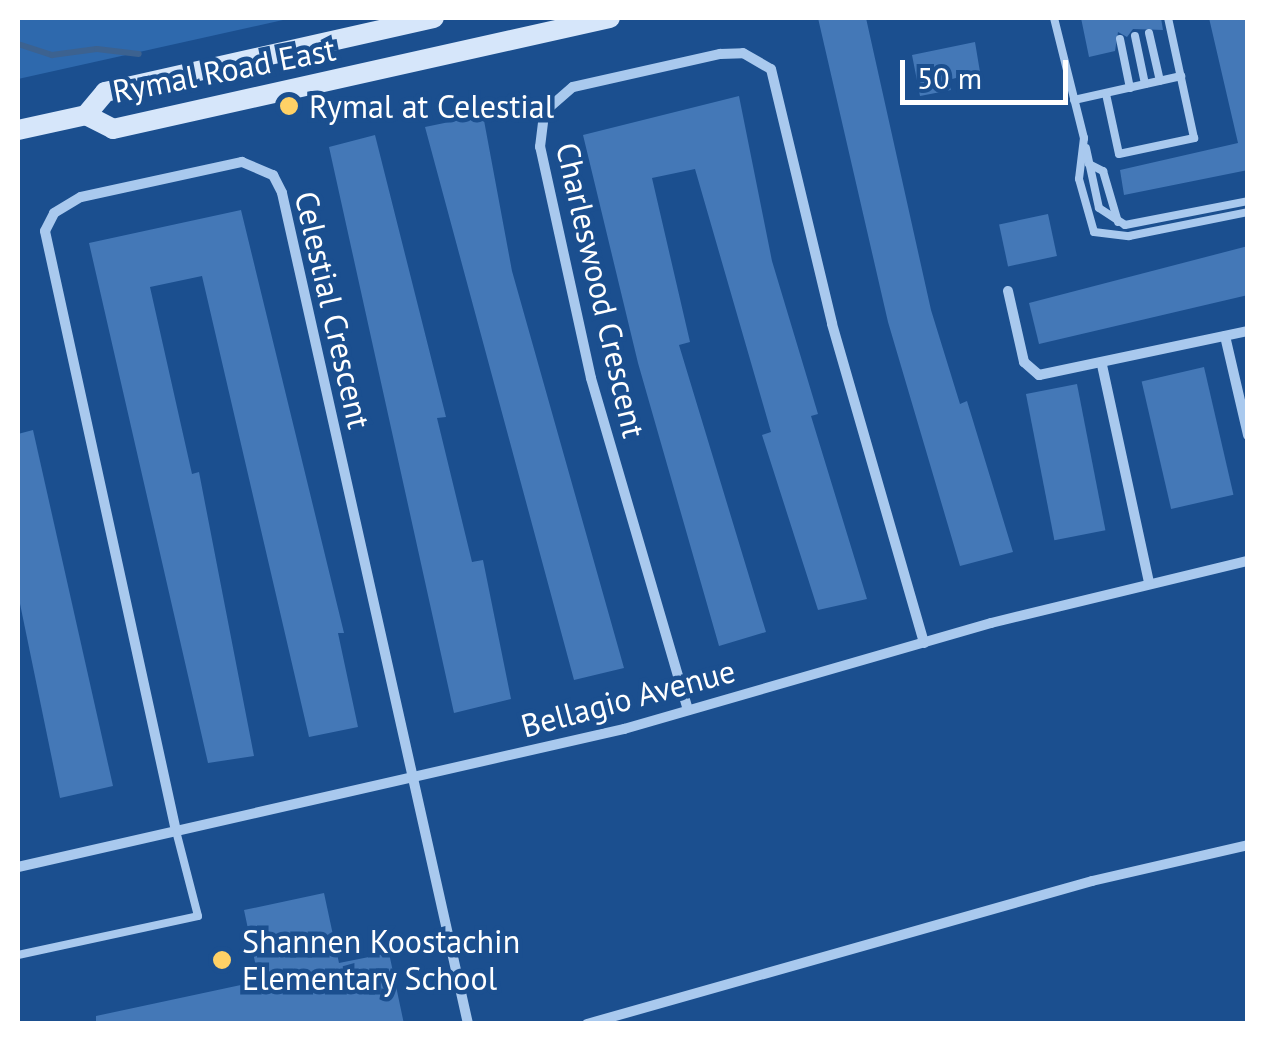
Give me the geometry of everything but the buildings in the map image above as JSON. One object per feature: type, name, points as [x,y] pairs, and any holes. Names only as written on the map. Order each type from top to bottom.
[{"type":"main road","name":"Rymal Road East","points":[[18,130],[86,115],[105,92],[434,18]]},
{"type":"main road","name":"Rymal Road East","points":[[86,115],[113,129],[610,18]]},
{"type":"street","name":"Charleswood Crescent","points":[[688,710],[591,378],[540,147],[544,112],[573,86],[720,54],[743,53],[771,69],[832,324],[924,643]]},
{"type":"street","name":"Celestial Crescent","points":[[176,832],[44,252],[54,213],[82,197],[242,162],[273,175],[414,777]]},
{"type":"street","points":[[1008,292],[1030,370],[1054,376],[1248,332]]},
{"type":"street","points":[[1225,336],[1248,435]]},
{"type":"street","points":[[1102,364],[1149,583]]},
{"type":"street","name":"Bellagio Avenue","points":[[18,866],[414,777],[688,710],[1149,583],[1248,561]]},
{"type":"street","points":[[414,777],[468,1024]]},
{"type":"street","points":[[588,1024],[1092,881],[1248,845]]},
{"type":"lane","points":[[1054,18],[1100,208],[1118,222],[1248,201]]},
{"type":"lane","points":[[1106,94],[1119,154],[1194,138],[1168,18]]},
{"type":"lane","points":[[1149,32],[1160,80]]},
{"type":"lane","points":[[1135,36],[1145,84]]},
{"type":"lane","points":[[1120,39],[1130,88]]},
{"type":"lane","points":[[1074,100],[1181,76]]},
{"type":"lane","points":[[1084,138],[1079,178],[1094,232],[1108,239],[1248,212]]},
{"type":"lane","points":[[1089,164],[1103,172],[1118,222]]},
{"type":"lane","points":[[18,955],[198,916],[176,832]]},
{"type":"shaded area","points":[[18,18],[292,18],[18,79]]},
{"type":"waterway","points":[[18,44],[52,55],[97,49],[139,54]]},
{"type":"place","name":"Rymal at Celestial","points":[[289,106]]},
{"type":"place","name":"Shannen Koostachin Elementary School","points":[[222,960]]}]
